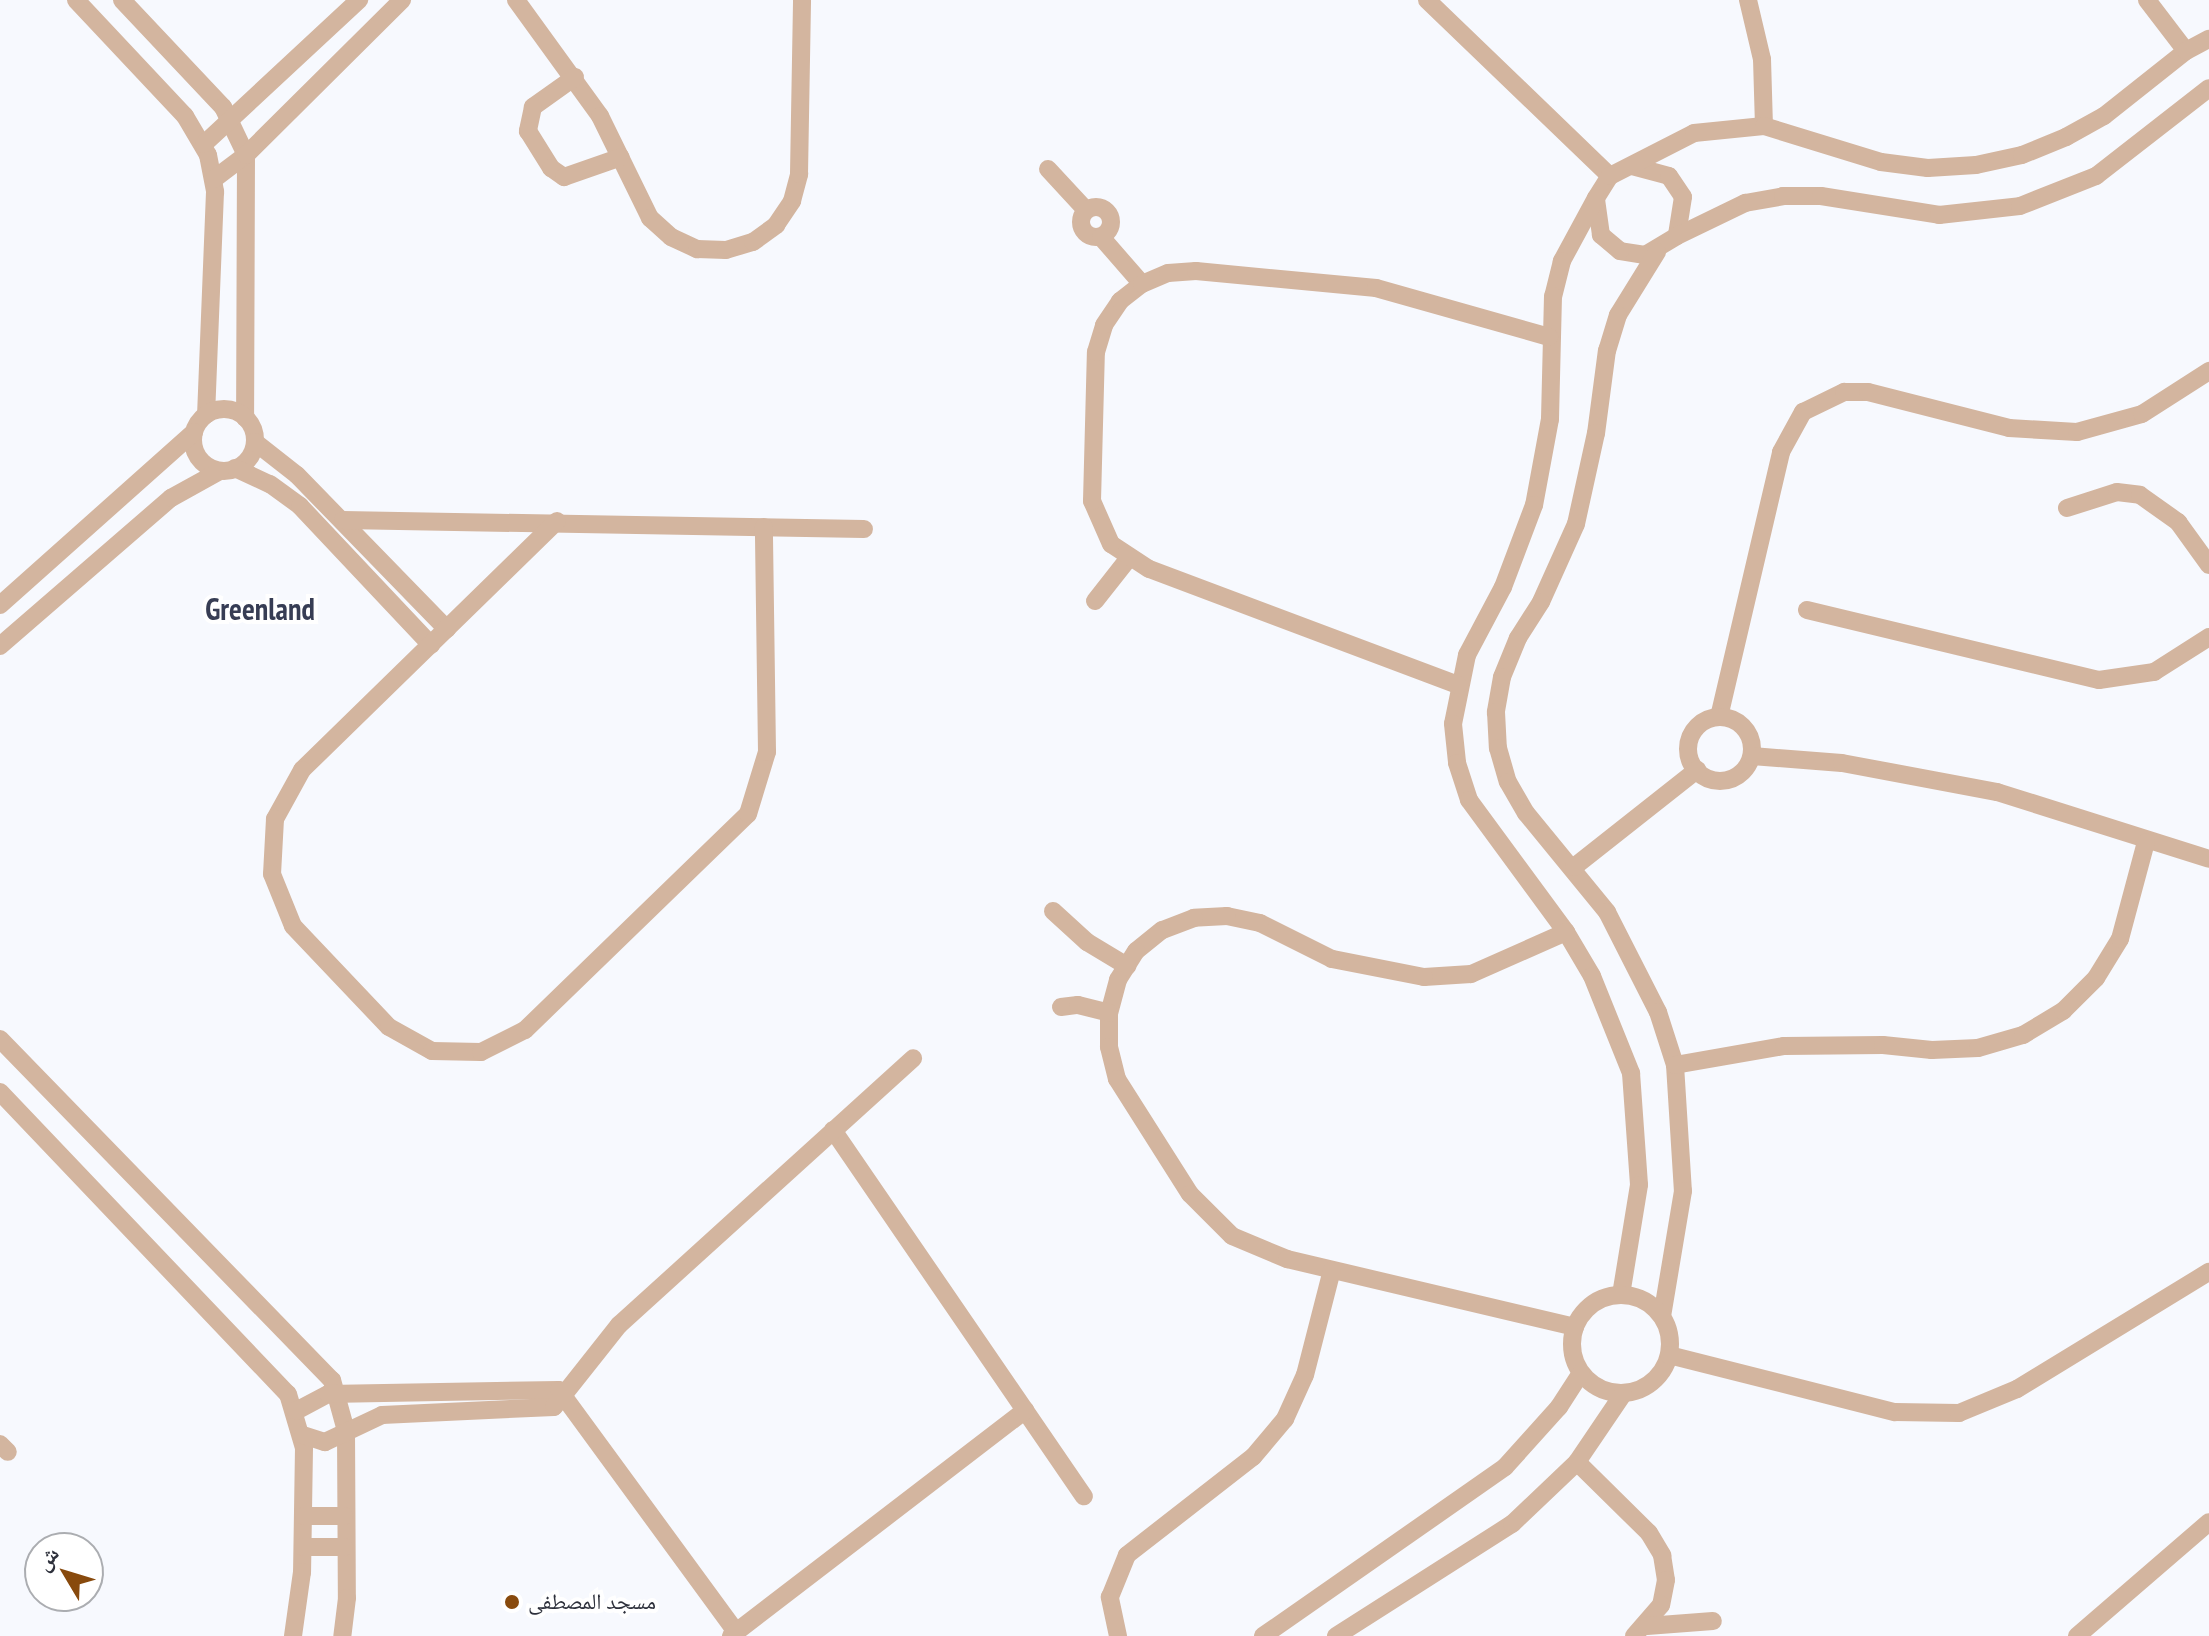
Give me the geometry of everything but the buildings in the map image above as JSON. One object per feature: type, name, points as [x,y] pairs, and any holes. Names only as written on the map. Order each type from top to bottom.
[{"type":"street","points":[[0,605],[194,432],[206,415],[214,179],[204,144],[185,116],[76,0]]},
{"type":"street","points":[[122,0],[232,122],[246,155],[245,418],[255,442],[343,520],[447,629]]},
{"type":"street","points":[[204,144],[232,122],[359,0]]},
{"type":"street","points":[[214,179],[246,155],[402,0]]},
{"type":"street","points":[[516,0],[575,77],[621,157],[650,218],[671,237],[697,249],[726,250],[753,242],[776,225],[792,201],[799,174],[802,0]]},
{"type":"street","points":[[1427,0],[1610,176]]},
{"type":"street","points":[[1748,0],[1762,59],[1764,126]]},
{"type":"street","points":[[2147,0],[2186,51]]},
{"type":"street","points":[[1621,1295],[1639,1185],[1631,1073],[1614,1024],[1566,932],[1469,800],[1456,750],[1458,685],[1534,505],[1550,419],[1549,337],[1562,261],[1610,176],[1694,133],[1764,126],[1881,162],[1928,168],[1976,165],[2022,155],[2066,137],[2104,116],[2186,51],[2209,39]]},
{"type":"street","points":[[575,77],[533,107],[528,131],[551,168],[564,177],[621,157]]},
{"type":"street","points":[[1662,1316],[1644,1301],[1621,1295],[1593,1304],[1575,1327],[1574,1358],[1581,1373],[1592,1384],[1623,1394],[1647,1386],[1669,1355],[1662,1316],[1683,1191],[1675,1065],[1635,960],[1574,867],[1526,813],[1508,782],[1496,712],[1502,677],[1518,638],[1554,577],[1576,524],[1618,315],[1657,252],[1677,236],[1733,207],[1783,196],[1821,196],[1939,215],[2020,206],[2096,176],[2209,88]]},
{"type":"street","points":[[1632,166],[1657,169],[1678,186],[1685,211],[1677,236]]},
{"type":"street","points":[[1048,169],[1086,210],[1084,232],[1101,237],[1142,284]]},
{"type":"street","points":[[1596,198],[1596,223],[1610,244],[1632,255],[1657,252]]},
{"type":"street","points":[[1458,685],[1128,559],[1111,544],[1092,501],[1096,352],[1104,325],[1120,301],[1142,284],[1168,273],[1196,271],[1316,278],[1434,301],[1549,337]]},
{"type":"street","points":[[1719,717],[1781,452],[1803,412],[1833,396],[1868,392],[2009,428],[2077,432],[2142,414],[2209,371]]},
{"type":"street","points":[[206,415],[222,409],[245,418]]},
{"type":"street","points":[[194,432],[202,461],[270,484],[300,506],[431,645]]},
{"type":"street","points":[[0,646],[171,498],[249,458],[255,442]]},
{"type":"street","points":[[2067,508],[2117,492],[2140,495],[2178,522],[2209,565]]},
{"type":"street","points":[[343,520],[557,521],[864,529]]},
{"type":"street","points":[[557,521],[302,770],[286,793],[275,819],[272,874],[293,926],[389,1027],[420,1046],[456,1054],[493,1048],[525,1030],[748,814],[767,752],[764,527]]},
{"type":"street","points":[[1095,601],[1128,559]]},
{"type":"street","points":[[1807,610],[2099,680],[2154,672],[2209,637]]},
{"type":"street","points":[[1719,717],[1741,724],[1752,745],[1752,756],[1739,775],[1728,780],[1706,777],[1697,770],[1689,741],[1700,725],[1719,717]]},
{"type":"street","points":[[1752,756],[1842,763],[1997,792],[2146,842],[2209,859]]},
{"type":"street","points":[[1574,867],[1697,770]]},
{"type":"street","points":[[1675,1065],[1784,1046],[1947,1050],[1978,1048],[2023,1035],[2063,1011],[2096,978],[2120,939],[2146,842]]},
{"type":"street","points":[[1053,911],[1087,942],[1127,966]]},
{"type":"street","points":[[1566,932],[1471,974],[1424,977],[1377,972],[1332,959],[1260,923],[1227,916],[1194,918],[1162,930],[1127,966],[1109,1013],[1109,1047],[1117,1079],[1209,1217],[1259,1250],[1575,1327]]},
{"type":"street","points":[[1061,1007],[1078,1005],[1109,1013]]},
{"type":"street","points":[[0,1039],[315,1359],[339,1394],[346,1431],[344,1547],[347,1598],[342,1636]]},
{"type":"street","points":[[303,1435],[325,1442],[382,1415],[546,1409],[565,1394],[619,1325],[913,1058]]},
{"type":"street","points":[[0,1092],[277,1378],[296,1411],[303,1435],[304,1516],[293,1636]]},
{"type":"street","points":[[833,1130],[1084,1496]]},
{"type":"street","points":[[1118,1636],[1110,1597],[1127,1555],[1253,1457],[1285,1419],[1305,1375],[1332,1270]]},
{"type":"street","points":[[1669,1355],[1895,1412],[1959,1413],[2017,1389],[2209,1272]]},
{"type":"street","points":[[1263,1636],[1505,1467],[1559,1407],[1581,1373]]},
{"type":"street","points":[[296,1411],[316,1397],[339,1394],[552,1388],[565,1394],[733,1634],[1025,1410]]},
{"type":"street","points":[[1336,1636],[1512,1524],[1577,1462],[1623,1394]]},
{"type":"street","points":[[1577,1462],[1649,1533],[1662,1555],[1666,1580],[1661,1605],[1641,1631]]},
{"type":"street","points":[[304,1516],[344,1516]]},
{"type":"street","points":[[2077,1636],[2209,1522]]},
{"type":"street","points":[[303,1547],[344,1547]]},
{"type":"street","points":[[1641,1631],[1713,1621]]},
{"type":"place","name":"مسجد المصطفى","points":[[512,1602]]},
{"type":"district","name":"Greenland","points":[[260,609]]}]
